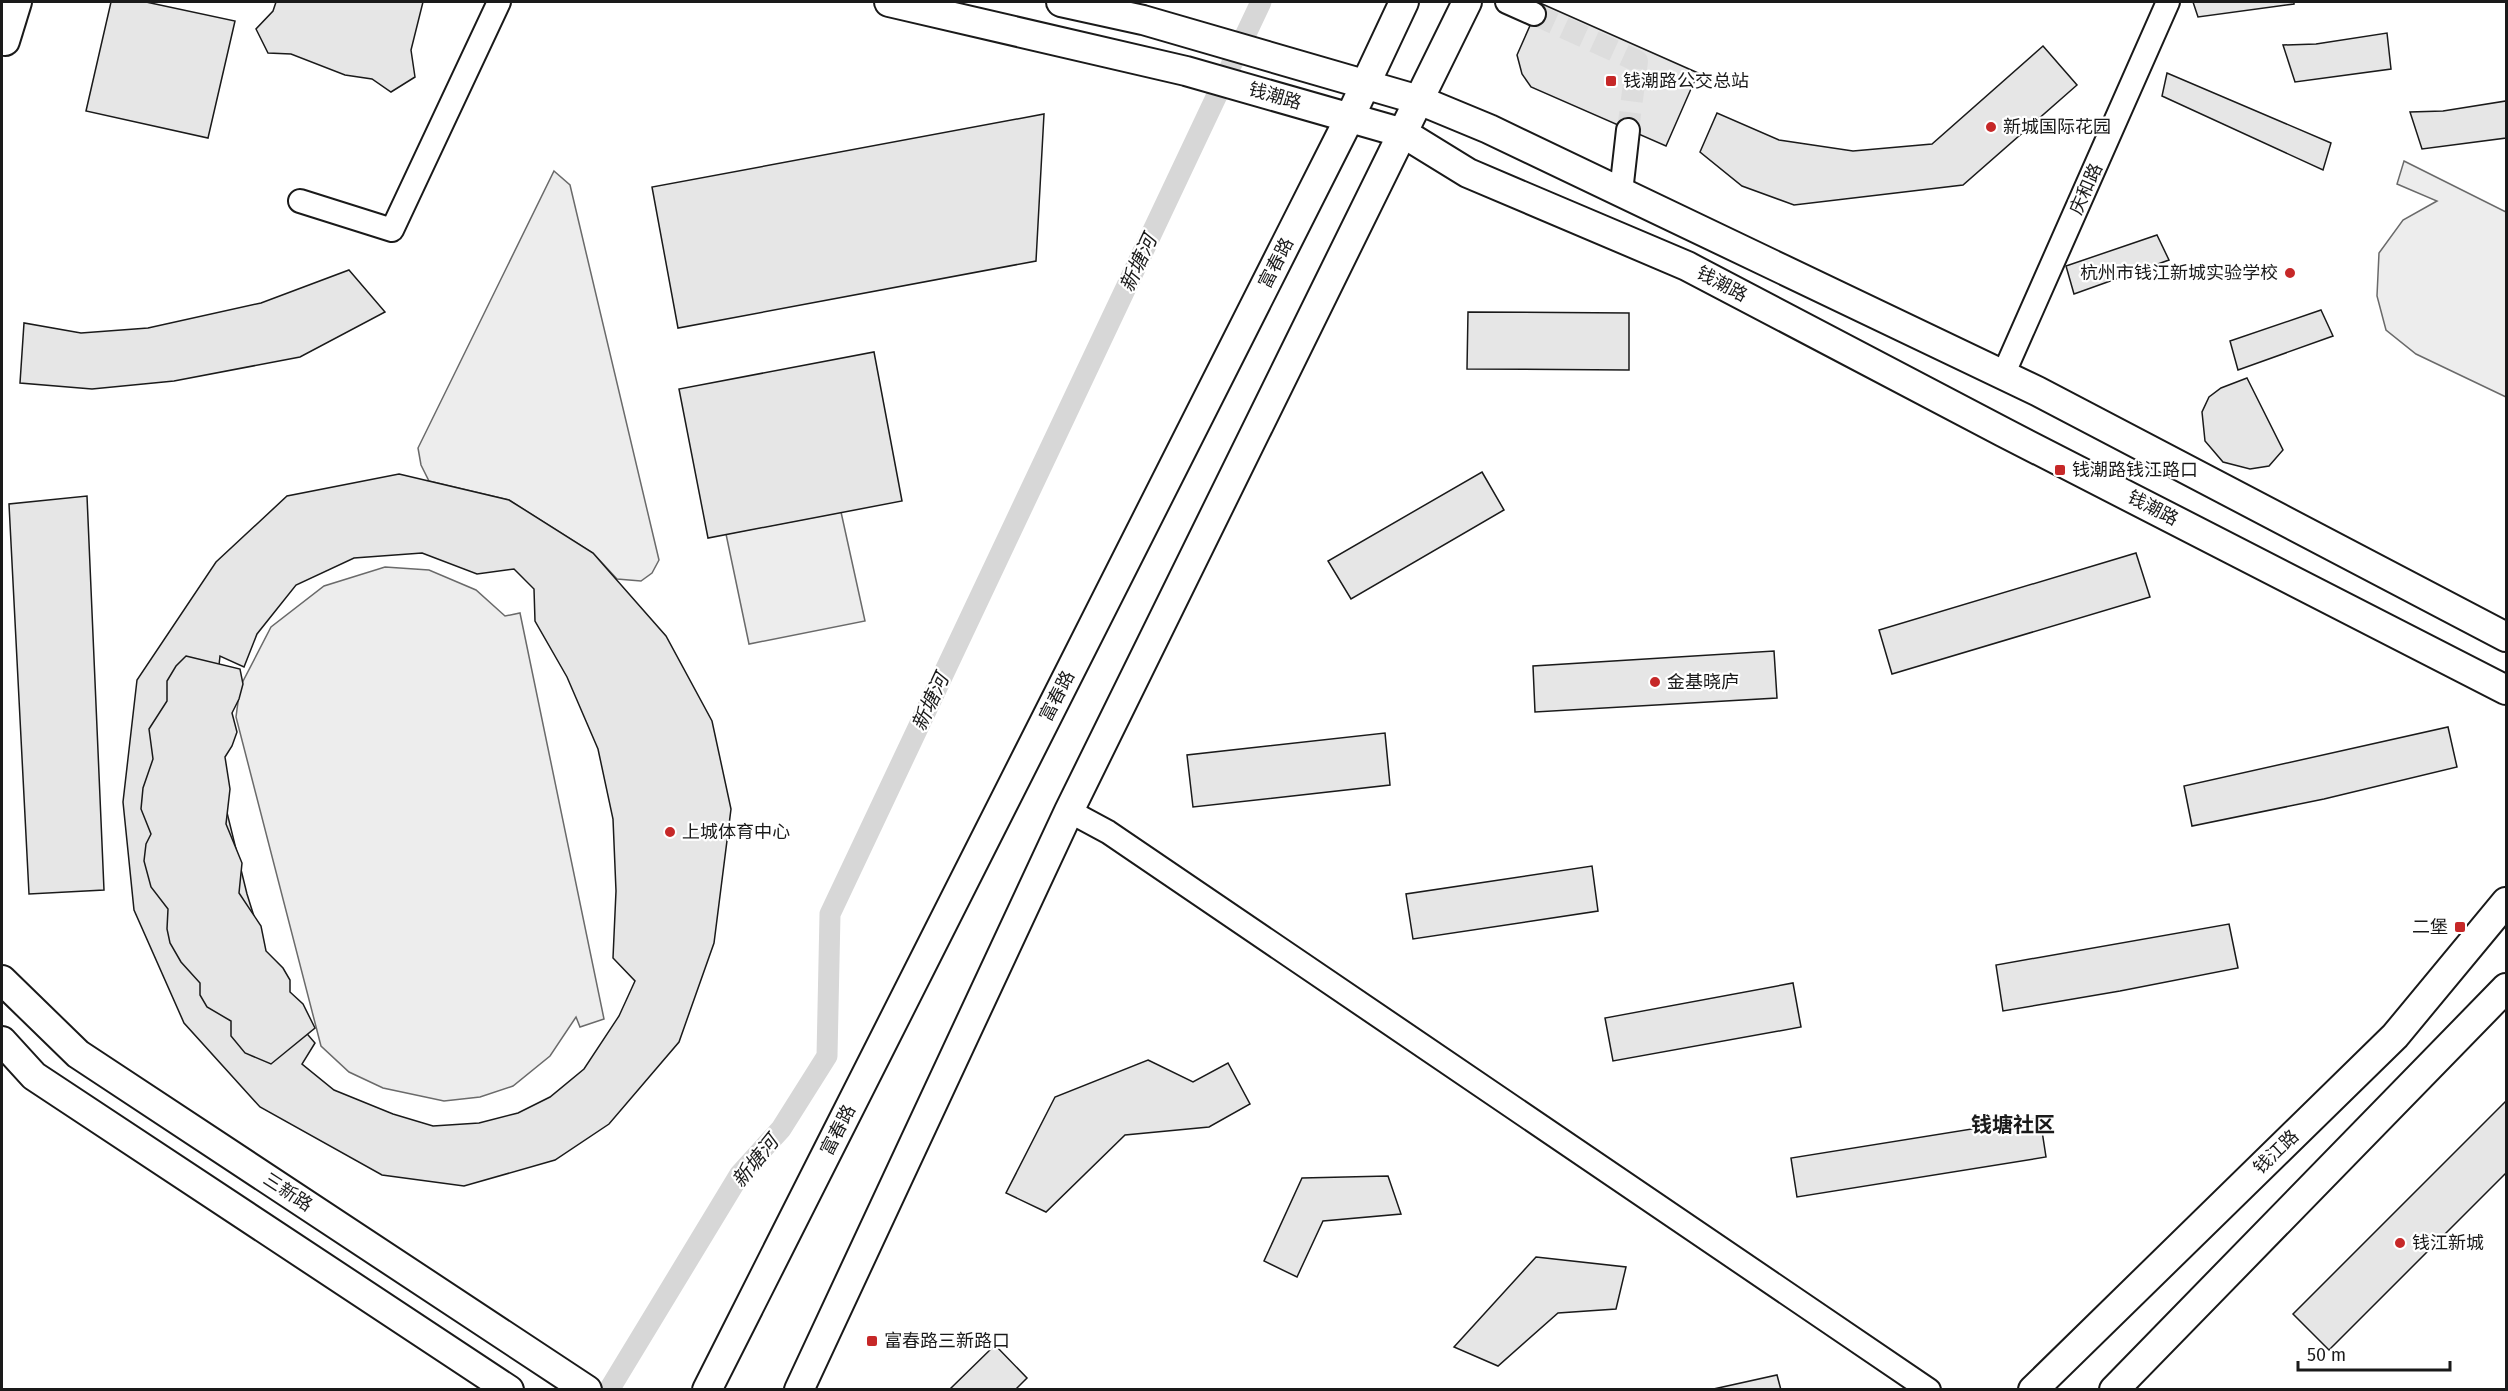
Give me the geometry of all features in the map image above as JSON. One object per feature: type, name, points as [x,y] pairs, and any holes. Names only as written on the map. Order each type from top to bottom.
[{"type":"main road","points":[[5,41],[17,2]]},
{"type":"main road","name":"钱潮路","points":[[889,2],[1186,71],[1403,133],[1468,173],[1687,266],[2013,437],[2506,690]]},
{"type":"main road","name":"钱潮路","points":[[1061,2],[1143,20],[1419,100],[1489,129],[2003,375],[2506,637]]},
{"type":"main road","name":"富春路","points":[[707,1389],[1350,117],[1404,2]]},
{"type":"main road","points":[[799,1389],[1069,811],[1467,2]]},
{"type":"main road","name":"钱江路","points":[[2032,1389],[2395,1036],[2506,902]]},
{"type":"main road","name":"三新路","points":[[2,980],[78,1054],[586,1389]]},
{"type":"main road","points":[[2114,1389],[2506,988]]},
{"type":"main road","points":[[2,1041],[34,1076],[509,1389]]},
{"type":"street","points":[[300,201],[392,230],[499,2]]},
{"type":"street","points":[[1507,2],[1534,14]]},
{"type":"street","name":"庆和路","points":[[2003,375],[2168,2]]},
{"type":"street","points":[[1621,192],[1628,130]]},
{"type":"street","points":[[1069,811],[1108,832],[1929,1389]]},
{"type":"shaded area","points":[[2404,161],[2506,212],[2506,397],[2416,354],[2386,330],[2377,296],[2379,253],[2403,220],[2437,201],[2397,184]]},
{"type":"shaded area","points":[[554,171],[570,185],[659,560],[652,573],[641,581],[617,579],[593,553],[509,500],[429,481],[421,465],[418,448]]},
{"type":"shaded area","points":[[841,512],[865,621],[749,644],[726,534]]},
{"type":"shaded area","points":[[385,567],[429,570],[476,590],[505,616],[520,613],[604,1019],[580,1027],[576,1017],[550,1056],[513,1086],[480,1097],[444,1101],[383,1088],[349,1072],[321,1046],[236,717],[240,687],[271,627],[324,586]]},
{"type":"building","points":[[111,2],[146,2],[235,21],[208,138],[86,111]]},
{"type":"building","points":[[276,2],[423,2],[411,50],[415,77],[391,92],[372,79],[345,75],[291,54],[268,53],[256,29],[273,11]]},
{"type":"building","points":[[2193,2],[2294,2],[2294,4],[2198,17]]},
{"type":"building","name":"钱潮路公交总站","points":[[1540,3],[1698,73],[1666,146],[1531,87],[1522,74],[1517,55]]},
{"type":"building","points":[[2387,33],[2391,69],[2295,82],[2283,45],[2316,44]]},
{"type":"building","name":"新城国际花园","points":[[2043,46],[2077,85],[1963,185],[1794,205],[1742,186],[1700,152],[1717,113],[1779,140],[1853,151],[1932,144]]},
{"type":"building","points":[[2167,73],[2331,143],[2323,170],[2162,96]]},
{"type":"building","points":[[2506,101],[2506,138],[2422,149],[2410,112],[2443,111]]},
{"type":"building","points":[[1044,114],[1036,261],[678,328],[652,187]]},
{"type":"building","points":[[2157,235],[2169,260],[2074,294],[2066,266]]},
{"type":"building","points":[[349,270],[385,312],[300,357],[174,381],[92,389],[20,383],[24,323],[81,333],[148,328],[261,303]]},
{"type":"building","points":[[2321,310],[2333,336],[2238,370],[2230,341]]},
{"type":"building","points":[[1468,312],[1629,313],[1629,370],[1467,369]]},
{"type":"building","points":[[874,352],[902,501],[708,538],[679,389]]},
{"type":"building","points":[[2247,378],[2283,450],[2269,466],[2250,469],[2223,462],[2205,441],[2202,412],[2209,397],[2221,388]]},
{"type":"building","points":[[1482,472],[1504,510],[1351,599],[1328,561]]},
{"type":"building","name":"上城体育中心","points":[[399,474],[509,500],[593,553],[666,636],[712,721],[731,809],[714,943],[679,1042],[609,1124],[555,1160],[464,1186],[382,1175],[260,1107],[184,1023],[134,910],[123,802],[137,680],[216,562],[287,496]],"holes":[[[422,553],[477,574],[514,569],[534,589],[535,621],[567,677],[598,749],[613,819],[616,891],[613,958],[635,981],[619,1016],[584,1069],[550,1097],[518,1113],[479,1123],[433,1126],[393,1114],[334,1090],[302,1064],[315,1043],[290,1014],[266,955],[247,894],[218,776],[214,711],[220,656],[244,667],[257,634],[296,585],[354,558]]]},
{"type":"building","points":[[87,496],[104,890],[29,894],[9,504]]},
{"type":"building","points":[[2136,553],[2150,597],[1892,674],[1879,630]]},
{"type":"building","name":"金基晓庐","points":[[1774,651],[1777,698],[1535,712],[1533,666]]},
{"type":"building","points":[[186,656],[240,669],[243,684],[232,713],[237,732],[225,757],[230,789],[226,824],[242,863],[239,893],[261,926],[266,951],[283,968],[290,980],[290,992],[303,1004],[315,1028],[271,1064],[245,1053],[231,1036],[231,1021],[207,1007],[200,995],[200,983],[181,962],[170,943],[167,929],[168,909],[151,887],[144,861],[146,844],[151,834],[141,809],[143,788],[153,759],[149,729],[167,701],[167,681],[176,666]]},
{"type":"building","points":[[2448,727],[2457,767],[2324,799],[2192,826],[2184,786]]},
{"type":"building","points":[[1385,733],[1390,785],[1193,807],[1187,755]]},
{"type":"building","points":[[1592,866],[1598,911],[1413,939],[1406,894]]},
{"type":"building","points":[[2229,924],[2238,968],[2003,1011],[1996,965]]},
{"type":"building","points":[[1793,983],[1801,1027],[1613,1061],[1605,1018]]},
{"type":"building","points":[[1148,1060],[1193,1082],[1228,1063],[1250,1104],[1209,1127],[1125,1135],[1046,1212],[1006,1193],[1055,1097]]},
{"type":"building","name":"钱江新城","points":[[2506,1101],[2506,1173],[2329,1350],[2293,1314]]},
{"type":"building","points":[[2040,1118],[2046,1157],[1797,1197],[1791,1158]]},
{"type":"building","points":[[1388,1176],[1401,1214],[1323,1221],[1297,1277],[1264,1261],[1302,1178]]},
{"type":"building","points":[[1536,1257],[1626,1267],[1616,1309],[1558,1313],[1498,1366],[1454,1347]]},
{"type":"building","points":[[995,1345],[1027,1378],[1015,1390],[949,1390]]},
{"type":"building","points":[[1777,1375],[1781,1390],[1709,1390]]},
{"type":"waterway","name":"新塘河","points":[[609,1390],[740,1174],[781,1129],[827,1056],[830,914],[1261,2]]},
{"type":"tunnel","points":[[1534,14],[1637,61],[1628,130]]},
{"type":"place","name":"钱潮路公交总站","points":[[1611,81]]},
{"type":"place","name":"新城国际花园","points":[[1991,127]]},
{"type":"place","name":"杭州市钱江新城实验学校","points":[[2290,273]]},
{"type":"place","name":"钱潮路钱江路口","points":[[2060,470]]},
{"type":"place","name":"金基晓庐","points":[[1655,682]]},
{"type":"place","name":"上城体育中心","points":[[670,832]]},
{"type":"place","name":"二堡","points":[[2460,927]]},
{"type":"place","name":"钱江新城","points":[[2400,1243]]},
{"type":"place","name":"富春路三新路口","points":[[872,1341]]},
{"type":"district","name":"钱塘社区","points":[[2013,1125]]}]
